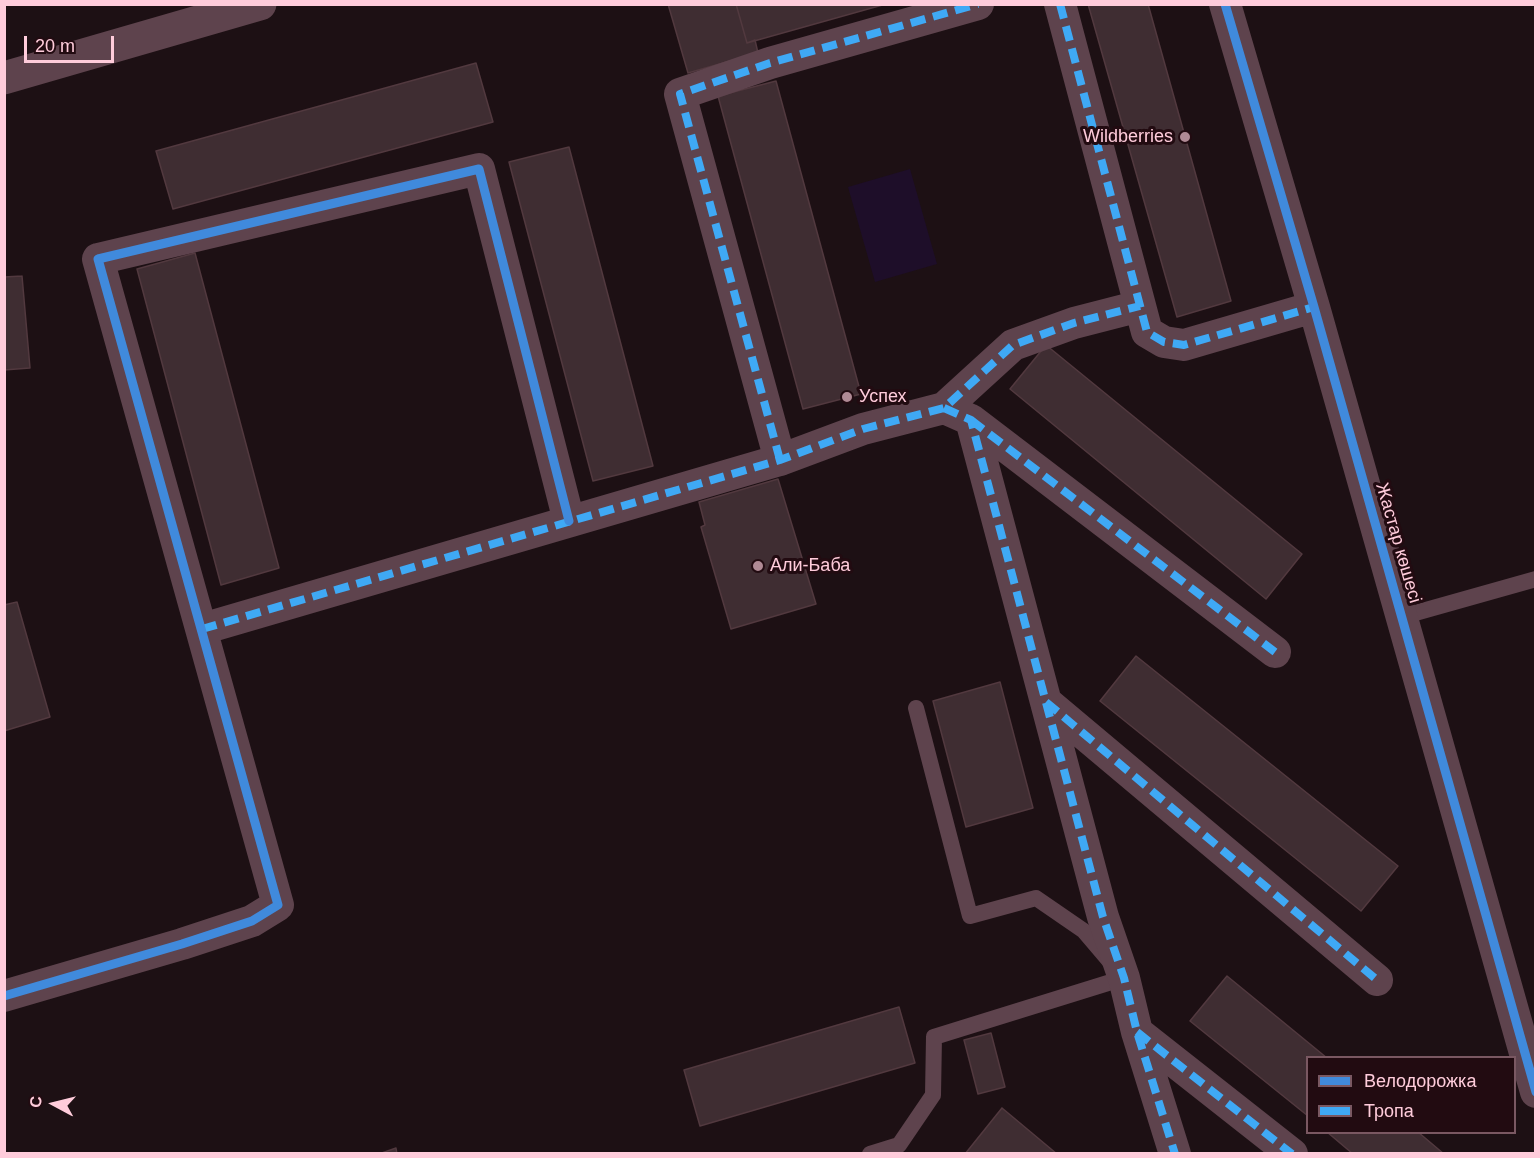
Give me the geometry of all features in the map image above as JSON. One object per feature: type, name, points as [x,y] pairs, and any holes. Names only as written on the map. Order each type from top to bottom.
[{"type":"street","points":[[4,78],[260,4]]},
{"type":"street","points":[[780,460],[680,94],[770,63],[978,4]]},
{"type":"street","points":[[1060,4],[1147,332],[1164,342],[1184,345],[1314,307]]},
{"type":"street","name":"Жастар көшесі","points":[[1225,4],[1314,307],[1536,1092]]},
{"type":"street","points":[[4,996],[252,921],[278,905],[98,259],[479,169],[569,521]]},
{"type":"street","points":[[202,629],[780,460],[863,429],[958,414],[1013,345],[1074,323],[1140,306]]},
{"type":"street","points":[[958,414],[1275,652]]},
{"type":"street","points":[[958,414],[1046,702],[1103,917],[1124,978],[1137,1032],[1175,1154]]},
{"type":"street","points":[[1046,702],[1377,980]]},
{"type":"street","points":[[1137,1032],[1292,1154]]},
{"type":"lane","points":[[1401,617],[1536,579]]},
{"type":"lane","points":[[870,1154],[899,1145],[933,1095],[934,1037],[1124,978],[1084,931],[1036,898],[970,916],[915,708]]},
{"type":"shaded area","points":[[910,169],[937,264],[875,282],[848,187]]},
{"type":"building","points":[[668,4],[736,4],[747,43],[755,40],[758,53],[688,73]]},
{"type":"building","points":[[736,4],[886,4],[747,43]]},
{"type":"building","points":[[1088,4],[1148,4],[1231,301],[1177,317]]},
{"type":"building","points":[[476,63],[493,122],[173,209],[156,151]]},
{"type":"building","points":[[776,81],[861,394],[803,409],[718,96]]},
{"type":"building","points":[[569,147],[653,466],[593,481],[509,162]]},
{"type":"building","points":[[195,253],[279,568],[221,585],[137,269]]},
{"type":"building","points":[[22,276],[30,368],[4,370],[4,277]]},
{"type":"building","points":[[1046,345],[1302,554],[1266,599],[1010,389]]},
{"type":"building","name":"Али-Баба","points":[[778,479],[816,604],[731,629],[701,527],[705,525],[699,502]]},
{"type":"building","points":[[17,602],[50,717],[4,731],[4,605]]},
{"type":"building","points":[[1136,656],[1398,866],[1361,911],[1100,701]]},
{"type":"building","points":[[1000,682],[1033,808],[966,827],[933,701]]},
{"type":"building","points":[[1227,976],[1325,1056],[1306,1056],[1306,1114],[1190,1021]]},
{"type":"building","points":[[899,1007],[915,1063],[700,1126],[684,1070]]},
{"type":"building","points":[[991,1033],[1005,1087],[978,1094],[964,1040]]},
{"type":"building","points":[[1002,1108],[1057,1154],[965,1154]]},
{"type":"building","points":[[1329,1134],[1420,1134],[1444,1154],[1353,1154]]},
{"type":"building","points":[[396,1148],[397,1154],[379,1154]]},
{"type":"marked path","points":[[780,460],[680,94],[770,63],[978,4]]},
{"type":"marked path","points":[[1060,4],[1147,332],[1164,342],[1184,345],[1314,307]]},
{"type":"marked path","points":[[202,629],[780,460],[863,429],[944,408],[1013,345],[1074,323],[1140,306]]},
{"type":"marked path","points":[[944,408],[971,420],[1103,917],[1124,978],[1137,1032],[1175,1154]]},
{"type":"marked path","points":[[971,420],[1275,652]]},
{"type":"marked path","points":[[1046,702],[1377,980]]},
{"type":"marked path","points":[[1137,1032],[1292,1154]]},
{"type":"cycle path","points":[[1225,4],[1314,307],[1536,1092]]},
{"type":"cycle path","points":[[4,996],[252,921],[278,905],[98,259],[479,169],[569,521]]},
{"type":"place","name":"Wildberries","points":[[1185,137]]},
{"type":"place","name":"Успех","points":[[847,397]]},
{"type":"place","name":"Али-Баба","points":[[758,566]]}]
